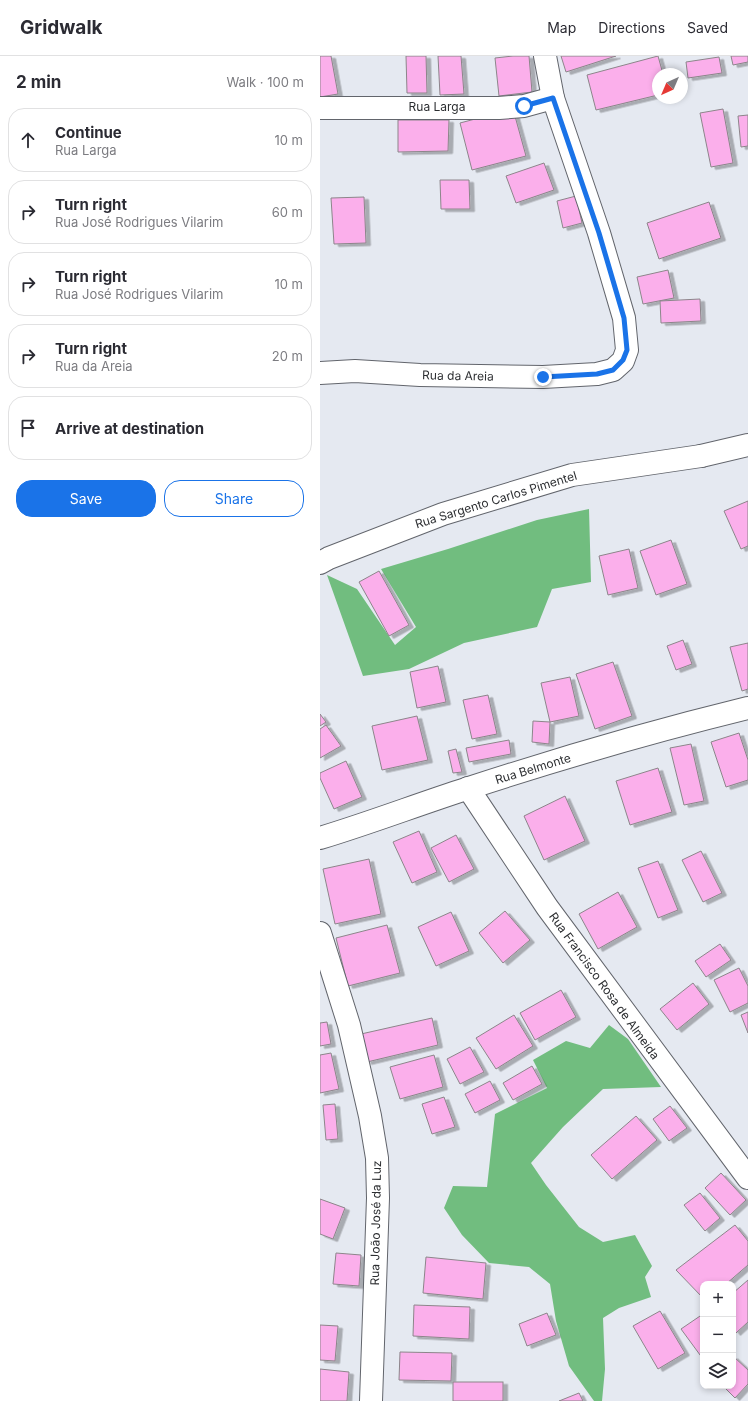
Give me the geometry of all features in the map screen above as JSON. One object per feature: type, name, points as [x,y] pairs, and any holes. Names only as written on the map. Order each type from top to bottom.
[{"type":"street","name":"Rua da Areia","points":[[320,373],[355,371],[420,375],[543,377],[597,374],[613,370],[623,360],[627,350],[624,318],[599,233],[553,98],[545,56]]},
{"type":"street","name":"Rua Larga","points":[[320,108],[499,108],[524,106],[553,98]]},
{"type":"street","name":"Rua Sargento Carlos Pimentel","points":[[320,563],[329,558],[443,514],[572,475],[701,456],[748,445]]},
{"type":"street","name":"Rua Belmonte","points":[[320,838],[370,824],[468,788],[673,726],[748,708]]},
{"type":"street","name":"Rua Francisco Rosa de Almeida","points":[[468,788],[547,907],[748,1178]]},
{"type":"street","name":"Rua João José da Luz","points":[[320,933],[349,1025],[370,1116],[377,1158],[378,1206],[370,1401]]},
{"type":"green space","points":[[589,509],[591,582],[552,589],[537,627],[464,643],[409,669],[363,676],[327,575],[357,589],[395,645],[416,627],[381,569],[537,520]]},
{"type":"green space","points":[[609,1025],[628,1039],[661,1087],[603,1089],[563,1127],[531,1163],[579,1227],[603,1242],[635,1235],[652,1266],[645,1277],[651,1297],[619,1308],[603,1318],[605,1369],[602,1401],[594,1401],[569,1366],[556,1321],[550,1284],[529,1267],[489,1263],[462,1235],[444,1208],[453,1186],[487,1187],[495,1114],[547,1088],[533,1060],[566,1041],[590,1048]]},
{"type":"building","points":[[320,56],[331,56],[338,94],[320,97]]},
{"type":"building","points":[[406,56],[426,56],[427,93],[407,93]]},
{"type":"building","points":[[438,56],[461,56],[464,94],[440,95]]},
{"type":"building","points":[[529,56],[532,92],[499,96],[495,58]]},
{"type":"building","points":[[561,56],[616,56],[566,72]]},
{"type":"building","points":[[658,56],[661,68],[652,68],[652,96],[596,110],[587,75]]},
{"type":"building","points":[[731,56],[748,56],[748,62],[733,65]]},
{"type":"building","points":[[719,57],[722,73],[688,78],[688,68],[686,62]]},
{"type":"building","points":[[513,109],[526,156],[472,170],[460,123]]},
{"type":"building","points":[[723,109],[733,163],[711,167],[700,113]]},
{"type":"building","points":[[748,115],[748,146],[741,147],[738,116]]},
{"type":"building","points":[[398,120],[449,120],[448,151],[398,152]]},
{"type":"building","points":[[544,163],[554,190],[516,203],[506,176]]},
{"type":"building","points":[[440,180],[469,180],[470,209],[441,209]]},
{"type":"building","points":[[576,196],[582,223],[563,228],[557,201]]},
{"type":"building","points":[[364,197],[366,243],[334,244],[331,198]]},
{"type":"building","points":[[709,202],[721,238],[659,259],[647,223]]},
{"type":"building","points":[[668,270],[674,298],[643,304],[637,277]]},
{"type":"building","points":[[700,299],[701,321],[661,323],[660,301]]},
{"type":"building","points":[[748,501],[748,546],[741,549],[724,511]]},
{"type":"building","points":[[671,540],[687,584],[656,595],[640,551]]},
{"type":"building","points":[[629,549],[638,588],[608,595],[599,556]]},
{"type":"building","points":[[379,571],[409,625],[389,636],[359,582]]},
{"type":"building","points":[[683,640],[692,664],[676,670],[667,646]]},
{"type":"building","points":[[748,643],[748,689],[742,691],[730,647]]},
{"type":"building","points":[[613,662],[632,716],[595,729],[576,674]]},
{"type":"building","points":[[438,666],[446,702],[417,708],[410,672]]},
{"type":"building","points":[[570,677],[579,716],[550,722],[541,683]]},
{"type":"building","points":[[488,695],[497,734],[472,739],[463,700]]},
{"type":"building","points":[[320,714],[326,722],[320,726]]},
{"type":"building","points":[[417,716],[428,760],[382,770],[372,726]]},
{"type":"building","points":[[533,721],[550,722],[549,744],[532,742]]},
{"type":"building","points":[[326,725],[341,746],[320,758],[320,729]]},
{"type":"building","points":[[739,733],[748,760],[748,780],[726,787],[711,742]]},
{"type":"building","points":[[509,740],[511,754],[469,762],[466,748]]},
{"type":"building","points":[[691,744],[704,801],[684,805],[670,748]]},
{"type":"building","points":[[456,749],[462,772],[453,773],[448,751]]},
{"type":"building","points":[[346,761],[362,797],[334,809],[320,778],[320,773]]},
{"type":"building","points":[[658,768],[672,812],[630,825],[616,781]]},
{"type":"building","points":[[565,796],[585,841],[544,860],[524,816]]},
{"type":"building","points":[[419,831],[437,872],[412,883],[393,842]]},
{"type":"building","points":[[456,835],[474,869],[449,882],[431,848]]},
{"type":"building","points":[[701,851],[722,893],[703,902],[682,860]]},
{"type":"building","points":[[369,859],[381,914],[335,924],[323,869]]},
{"type":"building","points":[[658,861],[678,910],[658,918],[638,868]]},
{"type":"building","points":[[618,892],[637,927],[598,949],[579,914]]},
{"type":"building","points":[[505,911],[530,940],[503,963],[479,933]]},
{"type":"building","points":[[451,912],[469,951],[436,966],[418,927]]},
{"type":"building","points":[[387,925],[400,973],[348,986],[336,938]]},
{"type":"building","points":[[720,944],[731,960],[706,977],[695,961]]},
{"type":"building","points":[[739,968],[748,986],[748,1003],[730,1012],[714,980]]},
{"type":"building","points":[[693,983],[709,1004],[677,1030],[660,1009]]},
{"type":"building","points":[[561,990],[576,1017],[535,1040],[520,1013]]},
{"type":"building","points":[[748,1012],[748,1033],[741,1015]]},
{"type":"building","points":[[514,1015],[533,1046],[496,1069],[476,1038]]},
{"type":"building","points":[[432,1018],[438,1045],[367,1062],[361,1034]]},
{"type":"building","points":[[327,1022],[331,1044],[320,1046],[320,1023]]},
{"type":"building","points":[[470,1047],[484,1072],[460,1084],[447,1059]]},
{"type":"building","points":[[331,1053],[339,1089],[320,1093],[320,1055]]},
{"type":"building","points":[[434,1055],[443,1087],[400,1099],[390,1067]]},
{"type":"building","points":[[532,1066],[542,1084],[513,1100],[503,1083]]},
{"type":"building","points":[[490,1081],[500,1100],[475,1113],[465,1094]]},
{"type":"building","points":[[444,1097],[455,1127],[432,1134],[422,1104]]},
{"type":"building","points":[[335,1104],[338,1139],[326,1140],[323,1105]]},
{"type":"building","points":[[670,1106],[687,1128],[669,1141],[653,1119]]},
{"type":"building","points":[[636,1116],[657,1140],[612,1179],[591,1155]]},
{"type":"building","points":[[721,1173],[746,1200],[730,1215],[705,1188]]},
{"type":"building","points":[[700,1193],[720,1218],[705,1231],[684,1205]]},
{"type":"building","points":[[320,1199],[345,1208],[333,1239],[320,1234]]},
{"type":"building","points":[[735,1225],[748,1241],[748,1265],[729,1281],[700,1281],[700,1295],[676,1270]]},
{"type":"building","points":[[336,1253],[361,1255],[359,1286],[333,1284]]},
{"type":"building","points":[[426,1257],[486,1263],[483,1299],[423,1293]]},
{"type":"building","points":[[748,1280],[748,1322],[736,1333],[736,1317],[736,1290]]},
{"type":"building","points":[[414,1305],[470,1307],[469,1339],[413,1336]]},
{"type":"building","points":[[660,1311],[685,1353],[658,1369],[633,1326]]},
{"type":"building","points":[[547,1313],[556,1335],[527,1346],[519,1324]]},
{"type":"building","points":[[700,1316],[700,1355],[681,1329]]},
{"type":"building","points":[[320,1325],[338,1326],[335,1361],[320,1360]]},
{"type":"building","points":[[400,1352],[452,1353],[451,1381],[399,1380]]},
{"type":"building","points":[[736,1359],[748,1370],[748,1384],[735,1398],[726,1389],[736,1389]]},
{"type":"building","points":[[320,1369],[349,1372],[347,1401],[320,1401]]},
{"type":"building","points":[[453,1382],[503,1382],[503,1401],[453,1401]]},
{"type":"building","points":[[579,1393],[583,1401],[559,1401]]},
{"type":"route","points":[[524,106],[553,98],[599,233],[624,318],[627,350],[623,360],[613,370],[597,374],[543,377]]}]
